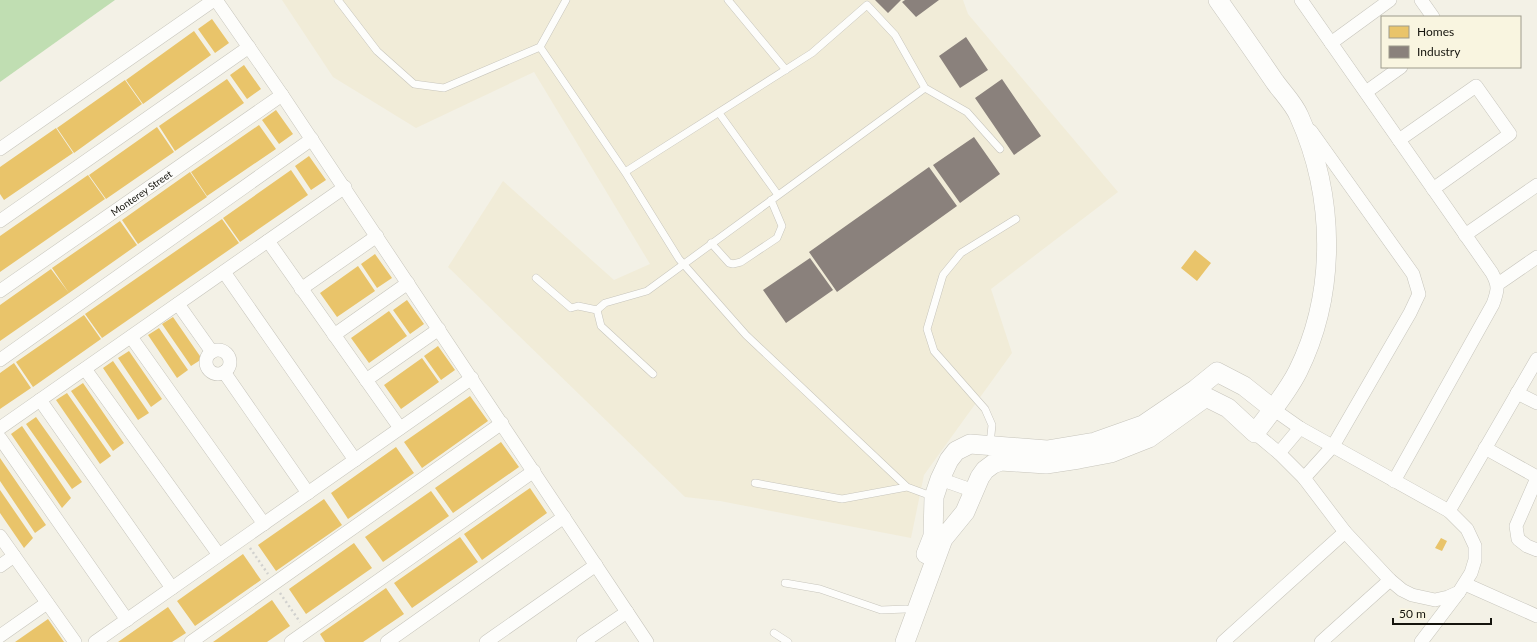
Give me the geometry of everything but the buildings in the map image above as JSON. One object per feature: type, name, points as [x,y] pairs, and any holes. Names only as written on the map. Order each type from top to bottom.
[{"type":"street","points":[[0,150],[215,0],[345,187],[647,642]]},
{"type":"street","points":[[1218,0],[1413,274],[1419,294],[1410,313],[1333,446],[1304,478]]},
{"type":"street","points":[[1301,0],[1498,284],[1497,294],[1493,304],[1394,481]]},
{"type":"street","points":[[1331,43],[1390,0]]},
{"type":"street","points":[[1421,0],[1432,16]]},
{"type":"street","points":[[0,221],[249,47]]},
{"type":"street","points":[[1366,92],[1400,68]]},
{"type":"street","points":[[1399,140],[1476,86],[1510,134],[1433,189]]},
{"type":"street","name":"Monterey Street","points":[[0,291],[282,95]]},
{"type":"street","points":[[1256,433],[1298,373],[1308,350],[1321,304],[1327,256],[1328,232],[1320,180],[1313,154],[1299,115]]},
{"type":"street","points":[[0,360],[312,138]]},
{"type":"street","points":[[1465,235],[1537,185]]},
{"type":"street","points":[[0,428],[345,187]]},
{"type":"street","points":[[302,289],[377,236]]},
{"type":"street","points":[[268,241],[400,428]]},
{"type":"street","points":[[1498,284],[1537,258]]},
{"type":"street","points":[[224,272],[355,460]]},
{"type":"street","points":[[334,335],[408,283]]},
{"type":"street","points":[[178,304],[212,352],[207,359],[210,370],[216,374],[224,372],[308,492]]},
{"type":"street","points":[[366,380],[439,329]]},
{"type":"street","points":[[131,337],[264,524]]},
{"type":"street","points":[[1449,511],[1537,359]]},
{"type":"street","points":[[85,369],[219,555]]},
{"type":"street","points":[[988,456],[1047,450],[1095,442],[1143,425],[1196,389],[1217,372],[1244,386],[1300,428],[1449,511],[1467,529],[1475,546],[1475,560],[1471,573],[1462,588],[1422,640]]},
{"type":"street","points":[[95,642],[472,378]]},
{"type":"street","points":[[1517,393],[1537,403]]},
{"type":"street","points":[[894,642],[933,536],[934,497],[940,479],[949,460],[956,451],[970,444],[988,456],[993,464],[1001,461],[1046,464],[1111,453],[1149,438],[1206,397],[1228,408],[1279,453],[1304,478],[1345,532],[1390,580],[1402,590],[1422,598],[1436,600],[1448,597],[1462,588]]},
{"type":"street","points":[[40,400],[172,588]]},
{"type":"street","points":[[191,642],[502,424]]},
{"type":"street","points":[[1279,453],[1300,428]]},
{"type":"street","points":[[0,438],[127,620]]},
{"type":"street","points":[[1485,448],[1537,477],[1516,526],[1518,539],[1527,546],[1537,550]]},
{"type":"street","points":[[905,642],[943,539],[965,512],[988,456]]},
{"type":"street","points":[[290,642],[534,471]]},
{"type":"street","points":[[940,479],[974,491]]},
{"type":"street","points":[[387,642],[564,517]]},
{"type":"street","points":[[934,517],[957,522]]},
{"type":"street","points":[[1222,642],[1345,532]]},
{"type":"street","points":[[0,536],[75,642]]},
{"type":"street","points":[[0,566],[14,556]]},
{"type":"street","points":[[486,642],[596,566]]},
{"type":"street","points":[[1321,642],[1390,580]]},
{"type":"street","points":[[1462,588],[1537,616]]},
{"type":"street","points":[[0,636],[47,603]]},
{"type":"street","points":[[583,642],[626,612]]},
{"type":"lane","points":[[338,0],[377,51],[414,84],[444,88],[540,47],[566,0]]},
{"type":"lane","points":[[728,0],[786,70]]},
{"type":"lane","points":[[625,172],[812,53],[867,5],[895,35],[925,88],[967,112],[1000,149]]},
{"type":"lane","points":[[540,47],[625,172],[683,264],[746,335],[907,487],[934,497]]},
{"type":"lane","points":[[597,310],[605,303],[648,291],[711,243],[925,88]]},
{"type":"lane","points":[[711,243],[728,263],[734,264],[741,262],[777,238],[782,226],[774,197],[719,113]]},
{"type":"lane","points":[[988,456],[992,425],[985,409],[934,351],[927,329],[943,275],[961,253],[1016,219]]},
{"type":"lane","points":[[536,278],[571,308],[578,306],[597,310]]},
{"type":"lane","points":[[597,310],[601,326],[653,374]]},
{"type":"lane","points":[[755,483],[842,499],[907,487]]},
{"type":"lane","points":[[785,583],[820,589],[881,610],[906,609]]},
{"type":"lane","points":[[774,633],[788,642]]},
{"type":"shaded area","points":[[282,0],[963,0],[968,14],[1118,192],[991,289],[1012,353],[924,475],[911,538],[720,501],[685,497],[448,267],[503,181],[614,280],[650,264],[534,72],[416,128],[333,77]]},
{"type":"green space","points":[[0,0],[115,0],[0,82]]}]
